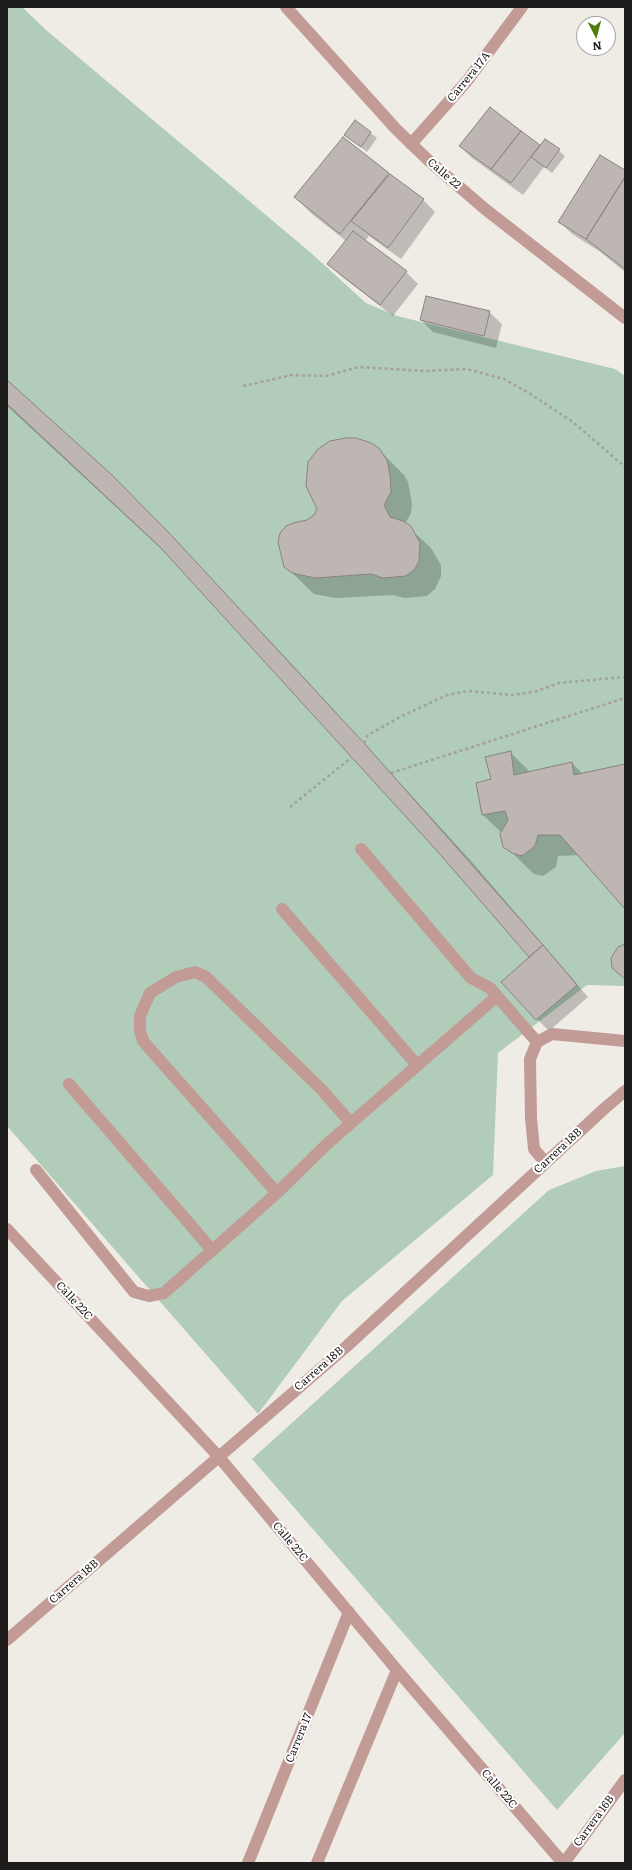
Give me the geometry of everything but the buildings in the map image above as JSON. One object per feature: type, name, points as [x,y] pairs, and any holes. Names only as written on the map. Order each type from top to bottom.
[{"type":"street","name":"Calle 22","points":[[286,7],[411,144],[485,209],[625,318]]},
{"type":"street","name":"Carrera 17A","points":[[411,144],[467,81],[522,7]]},
{"type":"street","points":[[361,849],[471,978],[490,988],[496,997],[537,1042]]},
{"type":"street","points":[[282,909],[418,1066]]},
{"type":"street","points":[[277,1193],[143,1041],[140,1031],[140,1016],[150,993],[176,977],[195,972],[206,977],[321,1089],[351,1123]]},
{"type":"street","points":[[36,1170],[134,1292],[149,1296],[164,1293],[277,1193],[351,1123],[496,997]]},
{"type":"street","points":[[545,1162],[534,1149],[531,1118],[530,1059],[537,1042],[552,1034],[625,1041]]},
{"type":"street","points":[[69,1084],[212,1250]]},
{"type":"street","name":"Carrera 18B","points":[[7,1640],[347,1346],[545,1162],[624,1095]]},
{"type":"street","name":"Calle 22C","points":[[7,1229],[219,1456],[397,1670],[563,1863]]},
{"type":"street","name":"Carrera 17","points":[[248,1863],[349,1612]]},
{"type":"street","points":[[317,1863],[397,1670]]},
{"type":"street","name":"Carrera 16B","points":[[563,1863],[625,1780]]},
{"type":"path","points":[[243,386],[292,375],[326,376],[359,367],[425,371],[467,369],[504,379],[532,395],[573,422],[625,467]]},
{"type":"path","points":[[364,743],[368,735],[402,716],[447,695],[468,690],[514,695],[538,691],[559,684],[625,677]]},
{"type":"path","points":[[391,773],[625,698]]},
{"type":"path","points":[[290,807],[352,757]]},
{"type":"green space","points":[[7,7],[22,7],[46,30],[311,253],[366,303],[397,316],[615,369],[625,376],[625,986],[587,985],[498,1053],[493,1175],[342,1301],[258,1414],[7,1126]]},
{"type":"green space","points":[[625,1166],[625,1733],[557,1810],[252,1459],[549,1190],[596,1171]]}]
